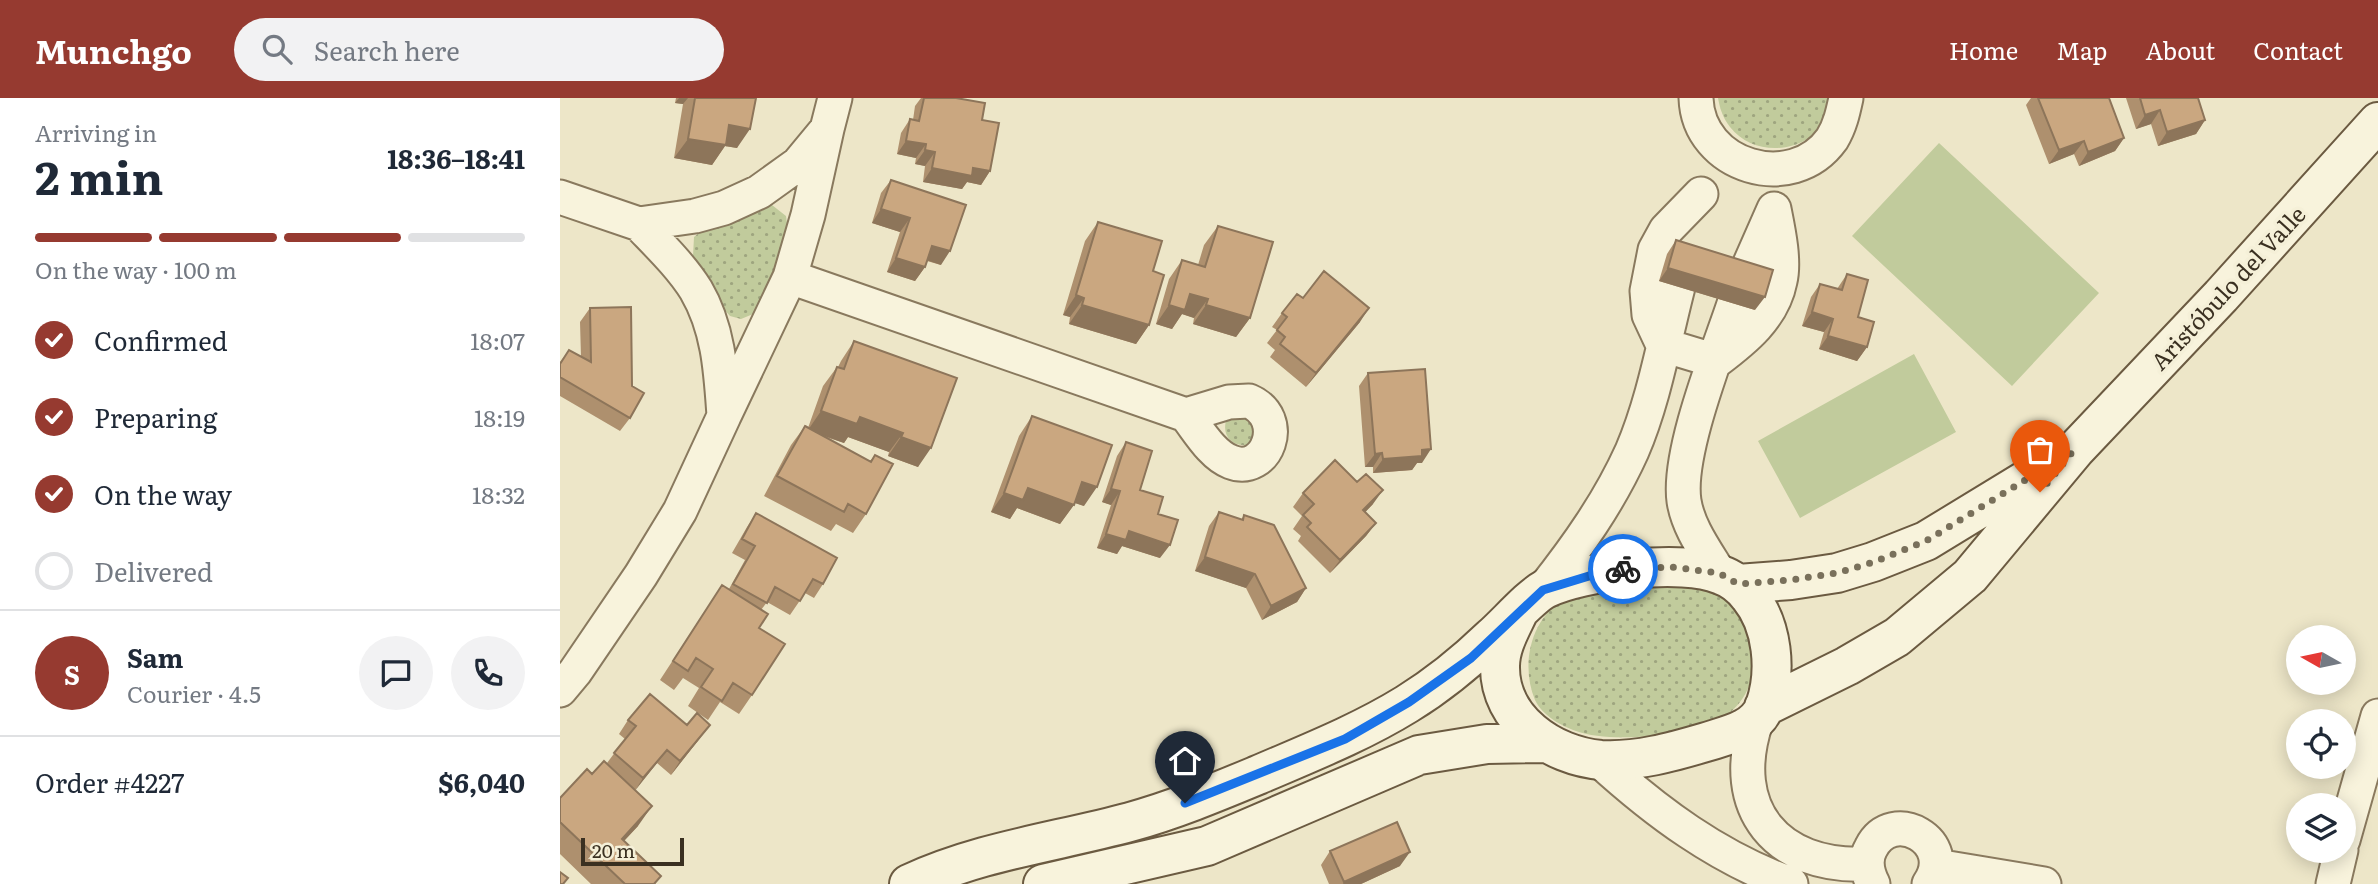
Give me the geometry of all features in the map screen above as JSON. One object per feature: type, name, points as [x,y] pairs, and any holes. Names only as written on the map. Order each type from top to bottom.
[{"type":"street","points":[[1696,98],[1702,125],[1714,145],[1732,159],[1754,168],[1777,170],[1799,164],[1816,154],[1831,140],[1843,110],[1872,98]]},
{"type":"street","points":[[560,197],[639,224],[695,216],[724,208],[758,192],[798,164],[831,113]]},
{"type":"street","points":[[560,690],[634,586],[680,511],[790,277],[808,215],[831,113]]},
{"type":"street","name":"Aristóbulo del Valle","points":[[1760,714],[1897,637],[1970,576],[2074,450],[2221,296],[2378,122]]},
{"type":"street","points":[[909,884],[937,871],[990,854],[1163,812],[1345,739],[1409,702],[1471,658],[1531,601],[1576,548],[1617,481],[1637,436],[1714,145]]},
{"type":"street","points":[[1799,164],[1774,209],[1739,291],[1684,471],[1684,500],[1690,524],[1729,579],[1752,600],[1768,628],[1771,671],[1748,746],[1746,770],[1750,794],[1759,817],[1774,836],[1793,851],[1829,863],[1870,874],[1872,843],[1891,830],[1902,828],[1923,836],[1931,845],[1936,855],[1933,875],[2045,884]]},
{"type":"street","points":[[1701,194],[1666,230],[1655,250],[1647,291],[1649,315],[1663,345],[1716,361]]},
{"type":"street","points":[[1716,361],[1746,339],[1770,308],[1781,280],[1774,209]]},
{"type":"street","points":[[639,224],[676,263],[696,291],[713,330],[721,369],[724,416]]},
{"type":"street","points":[[790,277],[1186,415]]},
{"type":"street","name":"Aristóbulo del Valle","points":[[1729,579],[1791,580],[1837,573],[1874,562],[1926,541],[2074,450]]},
{"type":"street","points":[[1729,579],[1671,567],[1623,569],[1589,576],[1531,601],[1504,643],[1500,668],[1506,698],[1521,723],[1545,743],[1600,760],[1667,754],[1731,734],[1760,714]]},
{"type":"street","points":[[2356,794],[2378,716]]},
{"type":"street","points":[[1043,884],[1207,846],[1419,755],[1487,744],[1545,743]]},
{"type":"street","points":[[1600,760],[1665,816],[1723,853],[1791,884]]},
{"type":"street","points":[[1723,853],[1759,817]]},
{"type":"street","points":[[2333,884],[2338,863]]},
{"type":"green space","points":[[1718,98],[1834,98],[1827,119],[1818,130],[1795,145],[1781,148],[1753,144],[1741,137],[1725,120]]},
{"type":"green space","points":[[1939,143],[2099,293],[2012,386],[1852,236]]},
{"type":"green space","points":[[772,205],[786,216],[788,230],[758,312],[741,319],[730,316],[721,306],[693,256],[694,237],[730,215]]},
{"type":"green space","points":[[1914,354],[1956,432],[1800,518],[1758,441]]},
{"type":"green space","points":[[1228,416],[1260,419],[1251,444],[1238,444],[1229,439],[1225,429]]},
{"type":"green space","points":[[1697,584],[1733,604],[1746,620],[1751,634],[1754,665],[1751,680],[1737,706],[1725,716],[1693,729],[1673,733],[1610,737],[1570,729],[1552,719],[1538,705],[1531,686],[1529,657],[1537,629],[1554,606],[1580,593],[1612,586]]},
{"type":"building","points":[[695,98],[756,98],[750,129],[729,125],[726,145],[688,139]]},
{"type":"building","points":[[924,98],[956,98],[985,103],[982,120],[999,123],[990,171],[973,168],[972,176],[932,168],[935,152],[925,150],[926,144],[906,141],[910,119],[919,121]]},
{"type":"building","points":[[2038,98],[2109,98],[2124,138],[2088,152],[2084,141],[2059,150]]},
{"type":"building","points":[[2140,98],[2198,98],[2205,120],[2167,132],[2160,110],[2145,115]]},
{"type":"building","points":[[891,180],[966,205],[950,251],[932,246],[925,267],[896,258],[910,218],[881,209]]},
{"type":"building","points":[[1098,222],[1162,241],[1153,271],[1164,275],[1149,325],[1082,305],[1084,298],[1076,295]]},
{"type":"building","points":[[1218,226],[1273,242],[1250,318],[1206,305],[1208,299],[1190,294],[1185,310],[1169,305],[1182,260],[1205,267]]},
{"type":"building","points":[[1676,240],[1773,270],[1765,297],[1668,268]]},
{"type":"building","points":[[1324,271],[1369,308],[1316,373],[1280,344],[1285,337],[1277,330],[1287,317],[1282,313],[1297,294],[1303,298]]},
{"type":"building","points":[[1847,274],[1868,280],[1858,317],[1874,322],[1867,347],[1828,336],[1833,319],[1812,312],[1820,284],[1842,290]]},
{"type":"building","points":[[631,307],[632,386],[644,393],[630,418],[560,377],[560,364],[569,350],[591,362],[590,308]]},
{"type":"building","points":[[854,341],[957,378],[931,448],[901,437],[903,433],[860,417],[857,424],[821,411],[837,367],[844,369]]},
{"type":"building","points":[[1425,369],[1431,449],[1422,450],[1422,456],[1383,459],[1382,453],[1375,454],[1368,373]]},
{"type":"building","points":[[1032,416],[1112,445],[1097,487],[1082,482],[1074,505],[1028,488],[1023,500],[1004,493]]},
{"type":"building","points":[[805,426],[871,462],[875,455],[893,464],[866,514],[848,504],[844,512],[777,476]]},
{"type":"building","points":[[1126,442],[1152,451],[1140,490],[1163,497],[1158,514],[1178,520],[1170,545],[1129,531],[1126,540],[1106,534],[1120,491],[1111,489]]},
{"type":"building","points":[[1335,460],[1357,482],[1366,474],[1383,490],[1363,510],[1376,523],[1340,560],[1307,527],[1311,523],[1303,515],[1314,504],[1303,493]]},
{"type":"building","points":[[1219,512],[1243,520],[1244,515],[1274,525],[1306,588],[1271,606],[1255,574],[1205,557]]},
{"type":"building","points":[[756,513],[837,558],[823,584],[813,579],[800,601],[775,587],[767,603],[733,584],[755,546],[742,539]]},
{"type":"building","points":[[722,585],[768,614],[759,628],[785,644],[752,695],[733,683],[722,701],[701,687],[713,669],[696,658],[688,671],[673,661]]},
{"type":"building","points":[[650,694],[687,725],[697,713],[710,725],[680,761],[667,750],[643,778],[614,753],[636,726],[628,720]]},
{"type":"building","points":[[604,761],[652,806],[622,839],[661,876],[654,884],[625,884],[560,822],[560,798],[587,769],[592,774]]},
{"type":"building","points":[[1397,822],[1410,852],[1344,882],[1330,851]]},
{"type":"building","points":[[560,872],[568,878],[563,884],[560,884]]},
{"type":"way so far","points":[[1623,569],[1671,567],[1719,573],[1738,584],[1837,573],[1874,562],[1926,541],[2074,450],[2040,492]]},
{"type":"route","points":[[1185,803],[1345,739],[1409,702],[1471,658],[1543,590],[1623,569]]}]
